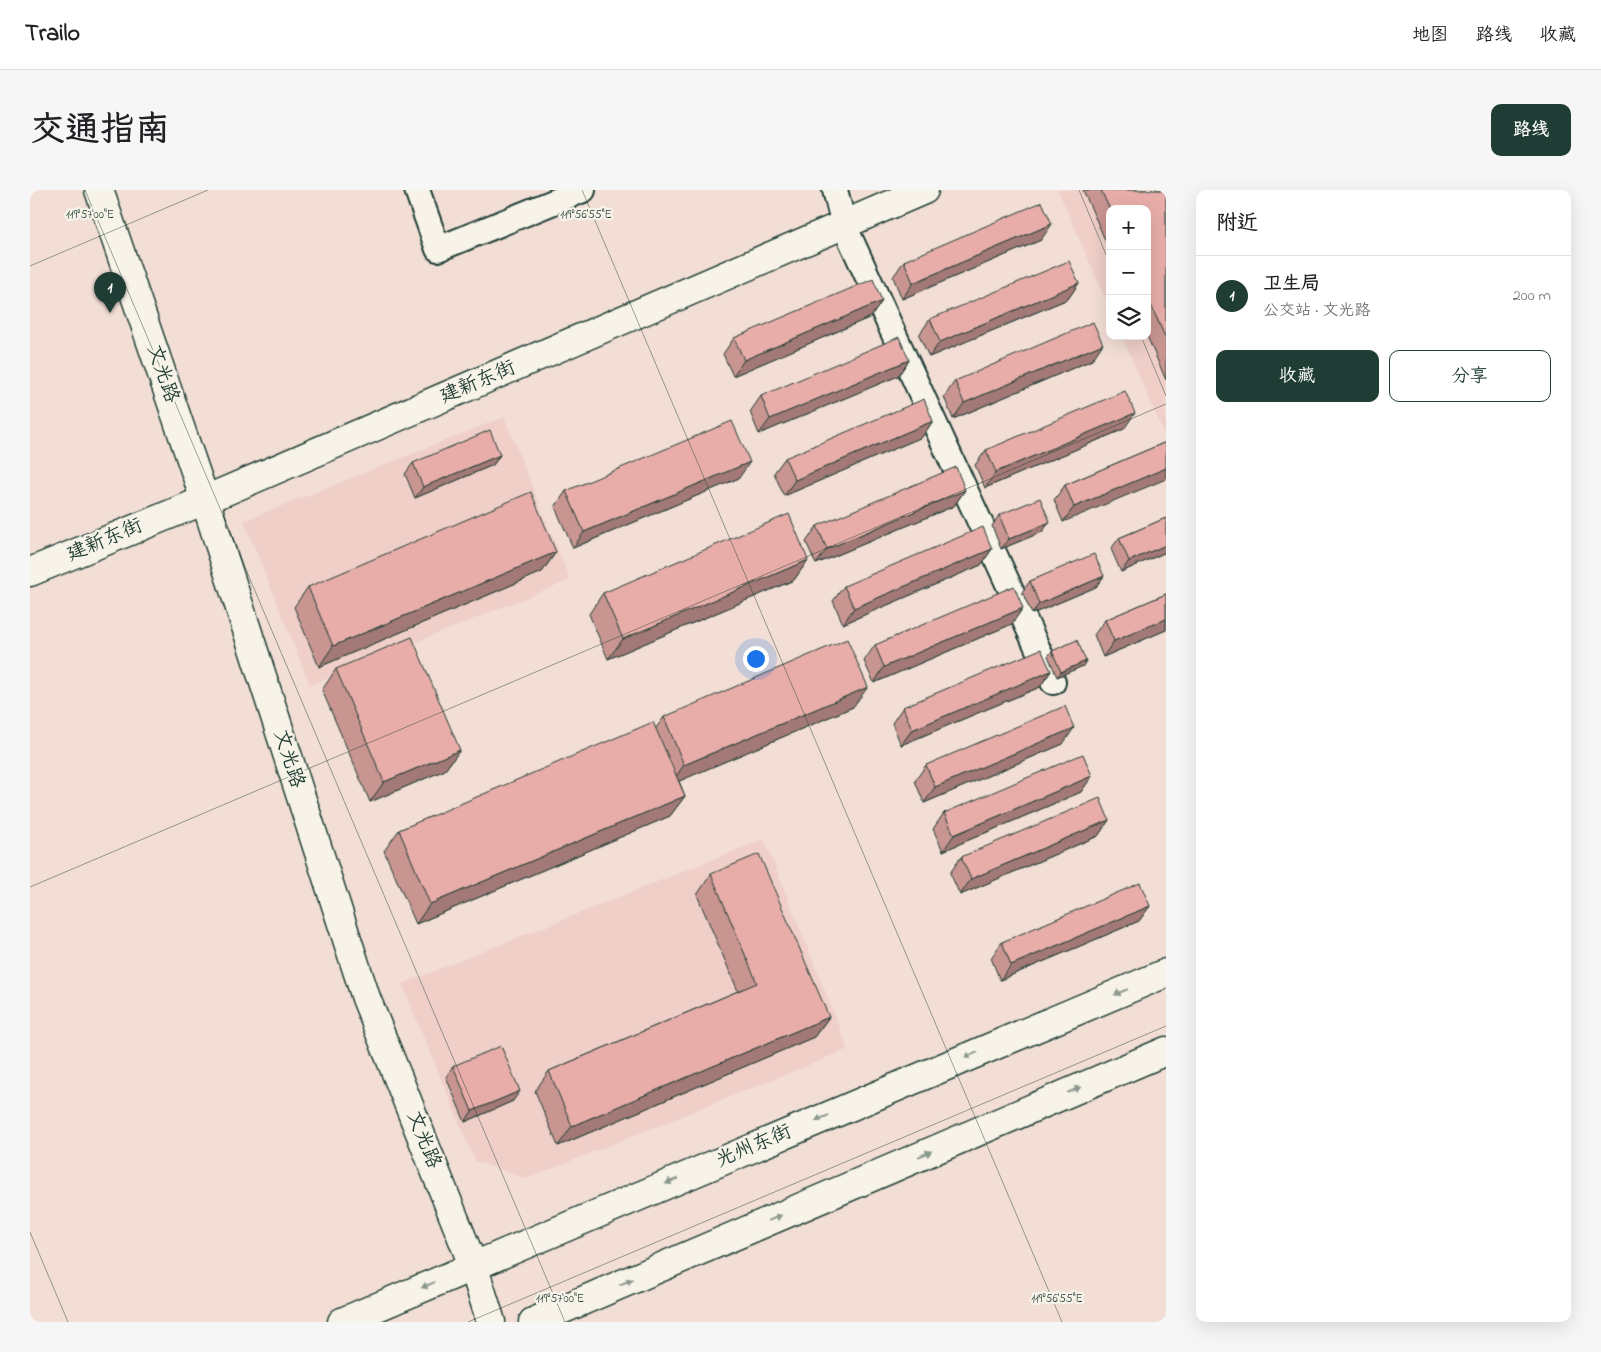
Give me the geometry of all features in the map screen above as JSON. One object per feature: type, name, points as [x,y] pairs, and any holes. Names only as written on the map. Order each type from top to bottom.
[{"type":"street","name":"文光路","points":[[99,190],[205,500],[366,998],[473,1265],[492,1322]]},
{"type":"street","points":[[417,190],[438,249],[583,190]]},
{"type":"street","points":[[835,190],[844,225],[1053,682]]},
{"type":"street","name":"建新东街","points":[[30,572],[205,500],[924,190]]},
{"type":"street","name":"光州东街","points":[[342,1322],[1166,973]]},
{"type":"street","points":[[533,1322],[1166,1051]]},
{"type":"shaded area","points":[[1058,190],[1166,190],[1166,438],[1124,340],[1151,340],[1151,205],[1106,205],[1106,300]]},
{"type":"shaded area","points":[[504,417],[570,580],[310,685],[244,521]]},
{"type":"shaded area","points":[[764,839],[848,1049],[526,1179],[475,1161],[402,984]]},
{"type":"building","points":[[1101,190],[1166,190],[1166,339],[1151,305],[1151,205],[1108,205]]},
{"type":"building","points":[[1042,202],[1052,224],[913,283],[904,261]]},
{"type":"building","points":[[1069,261],[1079,283],[940,342],[930,319]]},
{"type":"building","points":[[873,279],[882,301],[744,360],[734,338]]},
{"type":"building","points":[[1093,322],[1103,344],[964,403],[955,381]]},
{"type":"building","points":[[899,337],[909,360],[770,419],[761,396]]},
{"type":"building","points":[[1125,391],[1135,413],[996,472],[986,450]]},
{"type":"building","points":[[924,399],[933,421],[795,480],[785,458]]},
{"type":"building","points":[[732,421],[750,462],[584,532],[566,491]]},
{"type":"building","points":[[490,430],[500,455],[423,487],[413,463]]},
{"type":"building","points":[[1166,442],[1166,468],[1074,507],[1065,485]]},
{"type":"building","points":[[956,467],[965,490],[827,549],[817,526]]},
{"type":"building","points":[[531,492],[556,552],[333,646],[308,587]]},
{"type":"building","points":[[1040,498],[1050,522],[1009,539],[999,515]]},
{"type":"building","points":[[789,514],[808,560],[623,639],[603,593]]},
{"type":"building","points":[[1166,518],[1166,545],[1129,561],[1119,538]]},
{"type":"building","points":[[983,527],[992,549],[854,608],[844,586]]},
{"type":"building","points":[[1094,554],[1104,576],[1039,604],[1030,581]]},
{"type":"building","points":[[1014,586],[1023,608],[884,667],[875,645]]},
{"type":"building","points":[[1166,594],[1166,619],[1114,641],[1105,620]]},
{"type":"building","points":[[412,637],[460,750],[384,782],[336,669]]},
{"type":"building","points":[[847,639],[868,687],[684,765],[664,717]]},
{"type":"building","points":[[1077,640],[1086,661],[1061,672],[1052,651]]},
{"type":"building","points":[[1041,649],[1051,671],[912,730],[903,707]]},
{"type":"building","points":[[1065,706],[1074,728],[935,787],[926,765]]},
{"type":"building","points":[[653,722],[685,796],[430,904],[399,830]]},
{"type":"building","points":[[1083,754],[1092,776],[954,835],[944,813]]},
{"type":"building","points":[[1100,798],[1109,820],[971,879],[961,857]]},
{"type":"building","points":[[759,854],[829,1017],[572,1126],[549,1071],[757,983],[711,874]]},
{"type":"building","points":[[1140,883],[1150,906],[1011,965],[1002,942]]},
{"type":"building","points":[[501,1046],[520,1091],[472,1111],[453,1066]]},
{"type":"place","name":"卫生局","points":[[110,313]]}]
